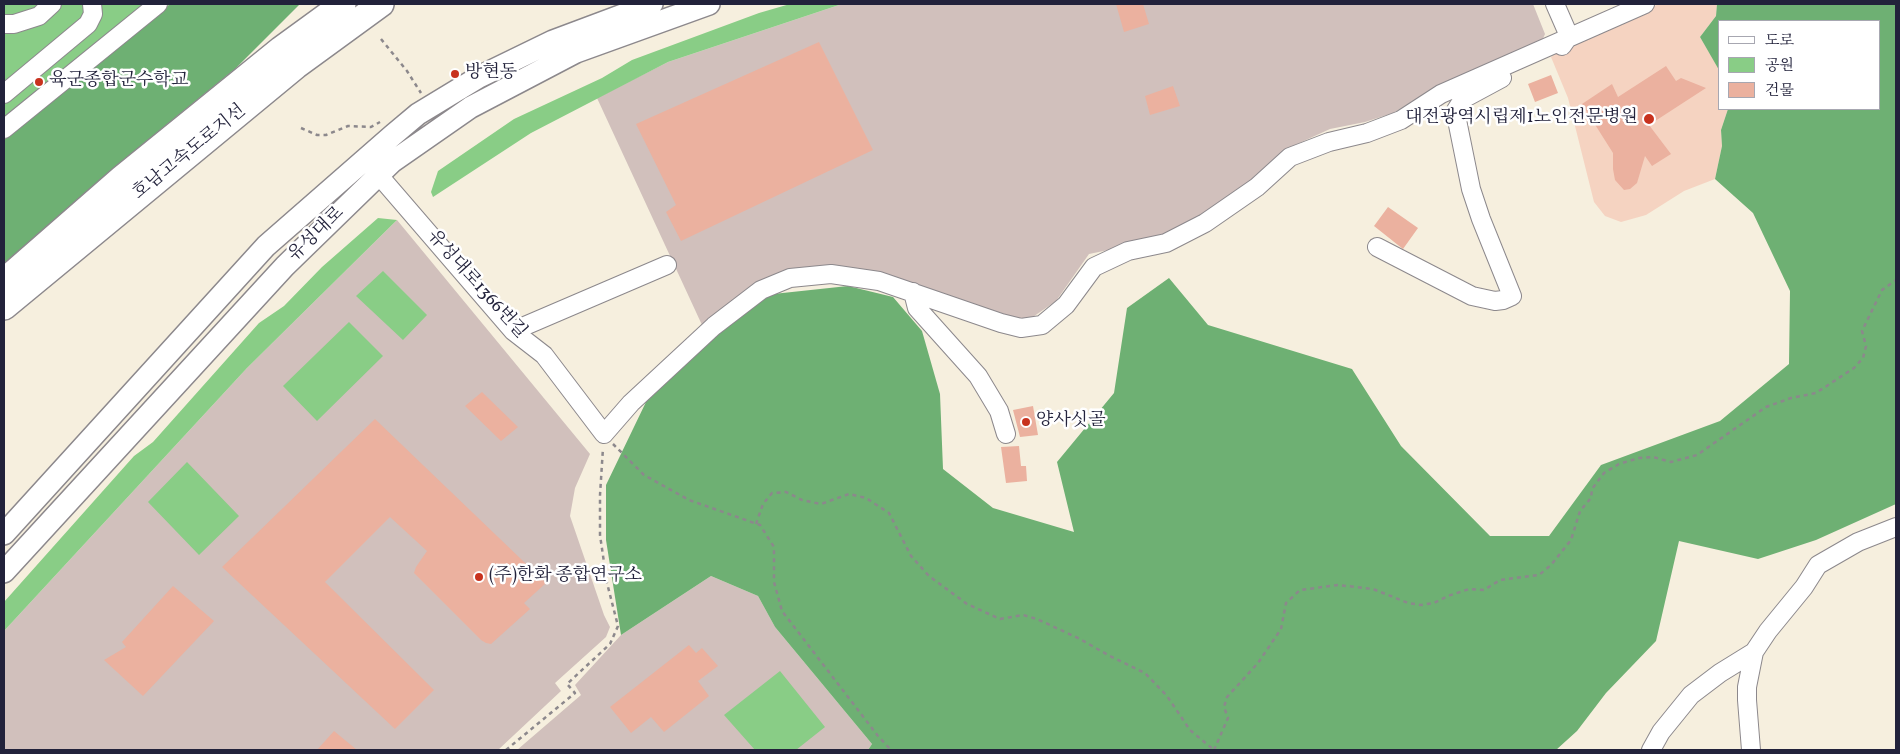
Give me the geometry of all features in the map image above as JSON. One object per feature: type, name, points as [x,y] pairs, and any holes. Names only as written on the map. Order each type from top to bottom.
[{"type":"highway","name":"호남고속도로지선","points":[[4,281],[122,178],[281,49],[343,4]]},
{"type":"highway","name":"호남고속도로지선","points":[[4,307],[296,66],[381,4]]},
{"type":"main road","name":"유성대로","points":[[4,572],[285,266],[418,114],[479,77],[553,40],[652,4]]},
{"type":"main road","name":"유성대로","points":[[4,534],[266,246],[372,167],[392,162],[471,107],[576,52],[709,4]]},
{"type":"street","points":[[4,24],[14,24],[39,16],[52,4]]},
{"type":"street","points":[[4,94],[88,24],[92,14],[92,4]]},
{"type":"street","points":[[4,129],[158,4]]},
{"type":"street","points":[[1555,4],[1569,36]]},
{"type":"street","points":[[604,434],[631,402],[714,326],[761,290],[790,278],[831,274],[879,281],[1000,323],[1021,328],[1042,326],[1066,305],[1094,267],[1128,251],[1166,243],[1205,223],[1257,187],[1290,157],[1329,142],[1367,133],[1401,120],[1441,94],[1645,4]]},
{"type":"street","points":[[1377,247],[1472,296],[1494,301],[1512,296],[1481,220],[1474,197],[1456,120],[1456,110],[1463,99],[1564,45],[1569,36]]},
{"type":"street","name":"유성대로1366번길","points":[[372,167],[513,330],[544,355],[604,434]]},
{"type":"street","points":[[513,330],[667,265]]},
{"type":"street","points":[[913,292],[917,308],[978,376],[999,411],[1006,434]]},
{"type":"street","points":[[1751,750],[1747,716],[1747,693],[1754,652],[1768,630],[1804,587],[1818,565],[1858,542],[1896,527]]},
{"type":"street","points":[[1651,750],[1661,732],[1691,695],[1720,673],[1754,652]]},
{"type":"path","points":[[381,39],[407,71],[431,106]]},
{"type":"path","points":[[301,128],[317,135],[326,136],[348,126],[371,127],[383,120]]},
{"type":"path","points":[[756,524],[762,504],[772,493],[786,492],[802,500],[822,504],[849,494],[866,498],[889,513],[911,556],[929,576],[967,604],[1000,619],[1023,616],[1037,619],[1145,673],[1166,696],[1190,730],[1214,750],[1228,718],[1224,707],[1227,696],[1258,663],[1281,629],[1286,604],[1300,590],[1338,585],[1373,589],[1421,605],[1434,603],[1470,589],[1484,590],[1500,580],[1539,574],[1551,565],[1571,540],[1580,511],[1591,498],[1592,489],[1604,473],[1619,464],[1639,458],[1653,457],[1671,462],[1697,455],[1766,407],[1791,398],[1816,393],[1854,368],[1863,358],[1866,346],[1862,332],[1878,298],[1882,290],[1896,280]]},
{"type":"path","points":[[604,434],[644,475],[689,500],[760,525],[774,546],[774,582],[782,611],[878,736],[891,750]]},
{"type":"path","points":[[506,750],[575,693],[567,684],[610,644],[618,626],[607,583],[600,535],[600,495],[604,434]]},
{"type":"shaded area","points":[[842,4],[1533,4],[1545,34],[1542,41],[1430,91],[1393,113],[1365,122],[1330,129],[1295,145],[1231,199],[1157,240],[1089,254],[1056,301],[1027,321],[921,288],[839,269],[738,297],[702,325],[597,98],[668,62]]},
{"type":"shaded area","name":"대전광역시립제1노인전문병원","points":[[1659,4],[1717,4],[1716,16],[1700,37],[1718,67],[1718,110],[1728,110],[1721,130],[1722,146],[1715,179],[1684,191],[1646,215],[1621,222],[1605,216],[1594,202],[1568,98],[1551,57],[1585,35]]},
{"type":"shaded area","points":[[397,220],[590,454],[575,488],[570,516],[604,615],[610,627],[606,637],[555,683],[561,691],[498,750],[4,750],[4,631],[247,368]]},
{"type":"shaded area","points":[[711,576],[758,596],[775,627],[872,744],[868,750],[517,750],[581,695],[575,685],[621,635]]},
{"type":"green space","points":[[4,4],[44,4],[39,10],[4,18]]},
{"type":"green space","points":[[60,4],[84,4],[86,7],[84,20],[4,89],[4,30]]},
{"type":"green space","points":[[99,4],[143,4],[4,121],[4,98]]},
{"type":"green space","points":[[170,4],[300,4],[235,69],[160,130],[4,265],[4,140]]},
{"type":"green space","points":[[790,4],[842,4],[668,62],[531,133],[433,197],[431,192],[438,171],[514,119],[602,78],[632,60],[759,13]]},
{"type":"green space","points":[[1717,4],[1896,4],[1896,504],[1816,540],[1758,559],[1679,541],[1656,641],[1606,693],[1577,731],[1556,750],[868,750],[872,744],[775,627],[758,596],[711,576],[621,635],[606,540],[606,485],[646,402],[699,348],[764,295],[848,286],[893,297],[922,331],[940,394],[943,469],[993,508],[1074,532],[1057,462],[1114,393],[1127,308],[1169,278],[1208,325],[1352,369],[1401,446],[1490,536],[1549,536],[1601,465],[1720,421],[1789,364],[1790,291],[1753,213],[1715,179],[1722,146],[1721,130],[1728,110],[1880,110],[1880,20],[1718,20],[1718,68],[1700,37],[1716,16]]},
{"type":"green space","points":[[378,218],[397,220],[247,368],[4,631],[4,602],[134,456],[153,442],[259,323],[284,306],[322,267]]},
{"type":"green space","points":[[383,271],[427,315],[403,340],[356,296]]},
{"type":"green space","points":[[349,322],[383,356],[317,421],[283,386]]},
{"type":"green space","points":[[187,462],[239,516],[199,555],[148,502]]},
{"type":"green space","points":[[780,671],[825,727],[796,750],[755,750],[724,715]]},
{"type":"building","points":[[1116,4],[1143,4],[1149,24],[1124,32]]},
{"type":"building","points":[[819,42],[873,150],[681,241],[666,212],[676,205],[636,124]]},
{"type":"building","points":[[1666,66],[1676,81],[1681,78],[1706,88],[1649,125],[1671,154],[1652,166],[1645,156],[1637,183],[1630,189],[1624,190],[1615,180],[1613,153],[1582,104],[1612,84],[1618,97]]},
{"type":"building","points":[[1551,75],[1558,93],[1535,102],[1528,84]]},
{"type":"building","points":[[1173,86],[1180,106],[1150,115],[1145,96]]},
{"type":"building","points":[[1388,207],[1418,228],[1403,249],[1374,226]]},
{"type":"building","points":[[482,392],[518,427],[501,441],[465,406]]},
{"type":"building","name":"양사싯골","points":[[1033,406],[1038,435],[1020,437],[1013,410]]},
{"type":"building","name":"(주)한화 종합연구소","points":[[375,419],[546,583],[524,603],[530,609],[491,644],[486,643],[414,573],[427,551],[390,517],[325,582],[434,690],[395,729],[222,567]]},
{"type":"building","points":[[1019,446],[1021,466],[1026,466],[1027,481],[1006,483],[1001,447]]},
{"type":"building","points":[[173,586],[214,621],[143,696],[104,660],[126,647],[122,642]]},
{"type":"building","points":[[689,645],[696,653],[702,648],[718,666],[698,681],[709,696],[664,732],[651,717],[631,733],[610,707]]},
{"type":"building","points":[[334,731],[357,750],[317,750]]},
{"type":"place","name":"방현동","points":[[455,74]]},
{"type":"place","name":"육군종합군수학교","points":[[39,82]]},
{"type":"place","name":"대전광역시립제1노인전문병원","points":[[1649,119]]},
{"type":"place","name":"양사싯골","points":[[1026,422]]},
{"type":"place","name":"(주)한화 종합연구소","points":[[479,577]]}]
